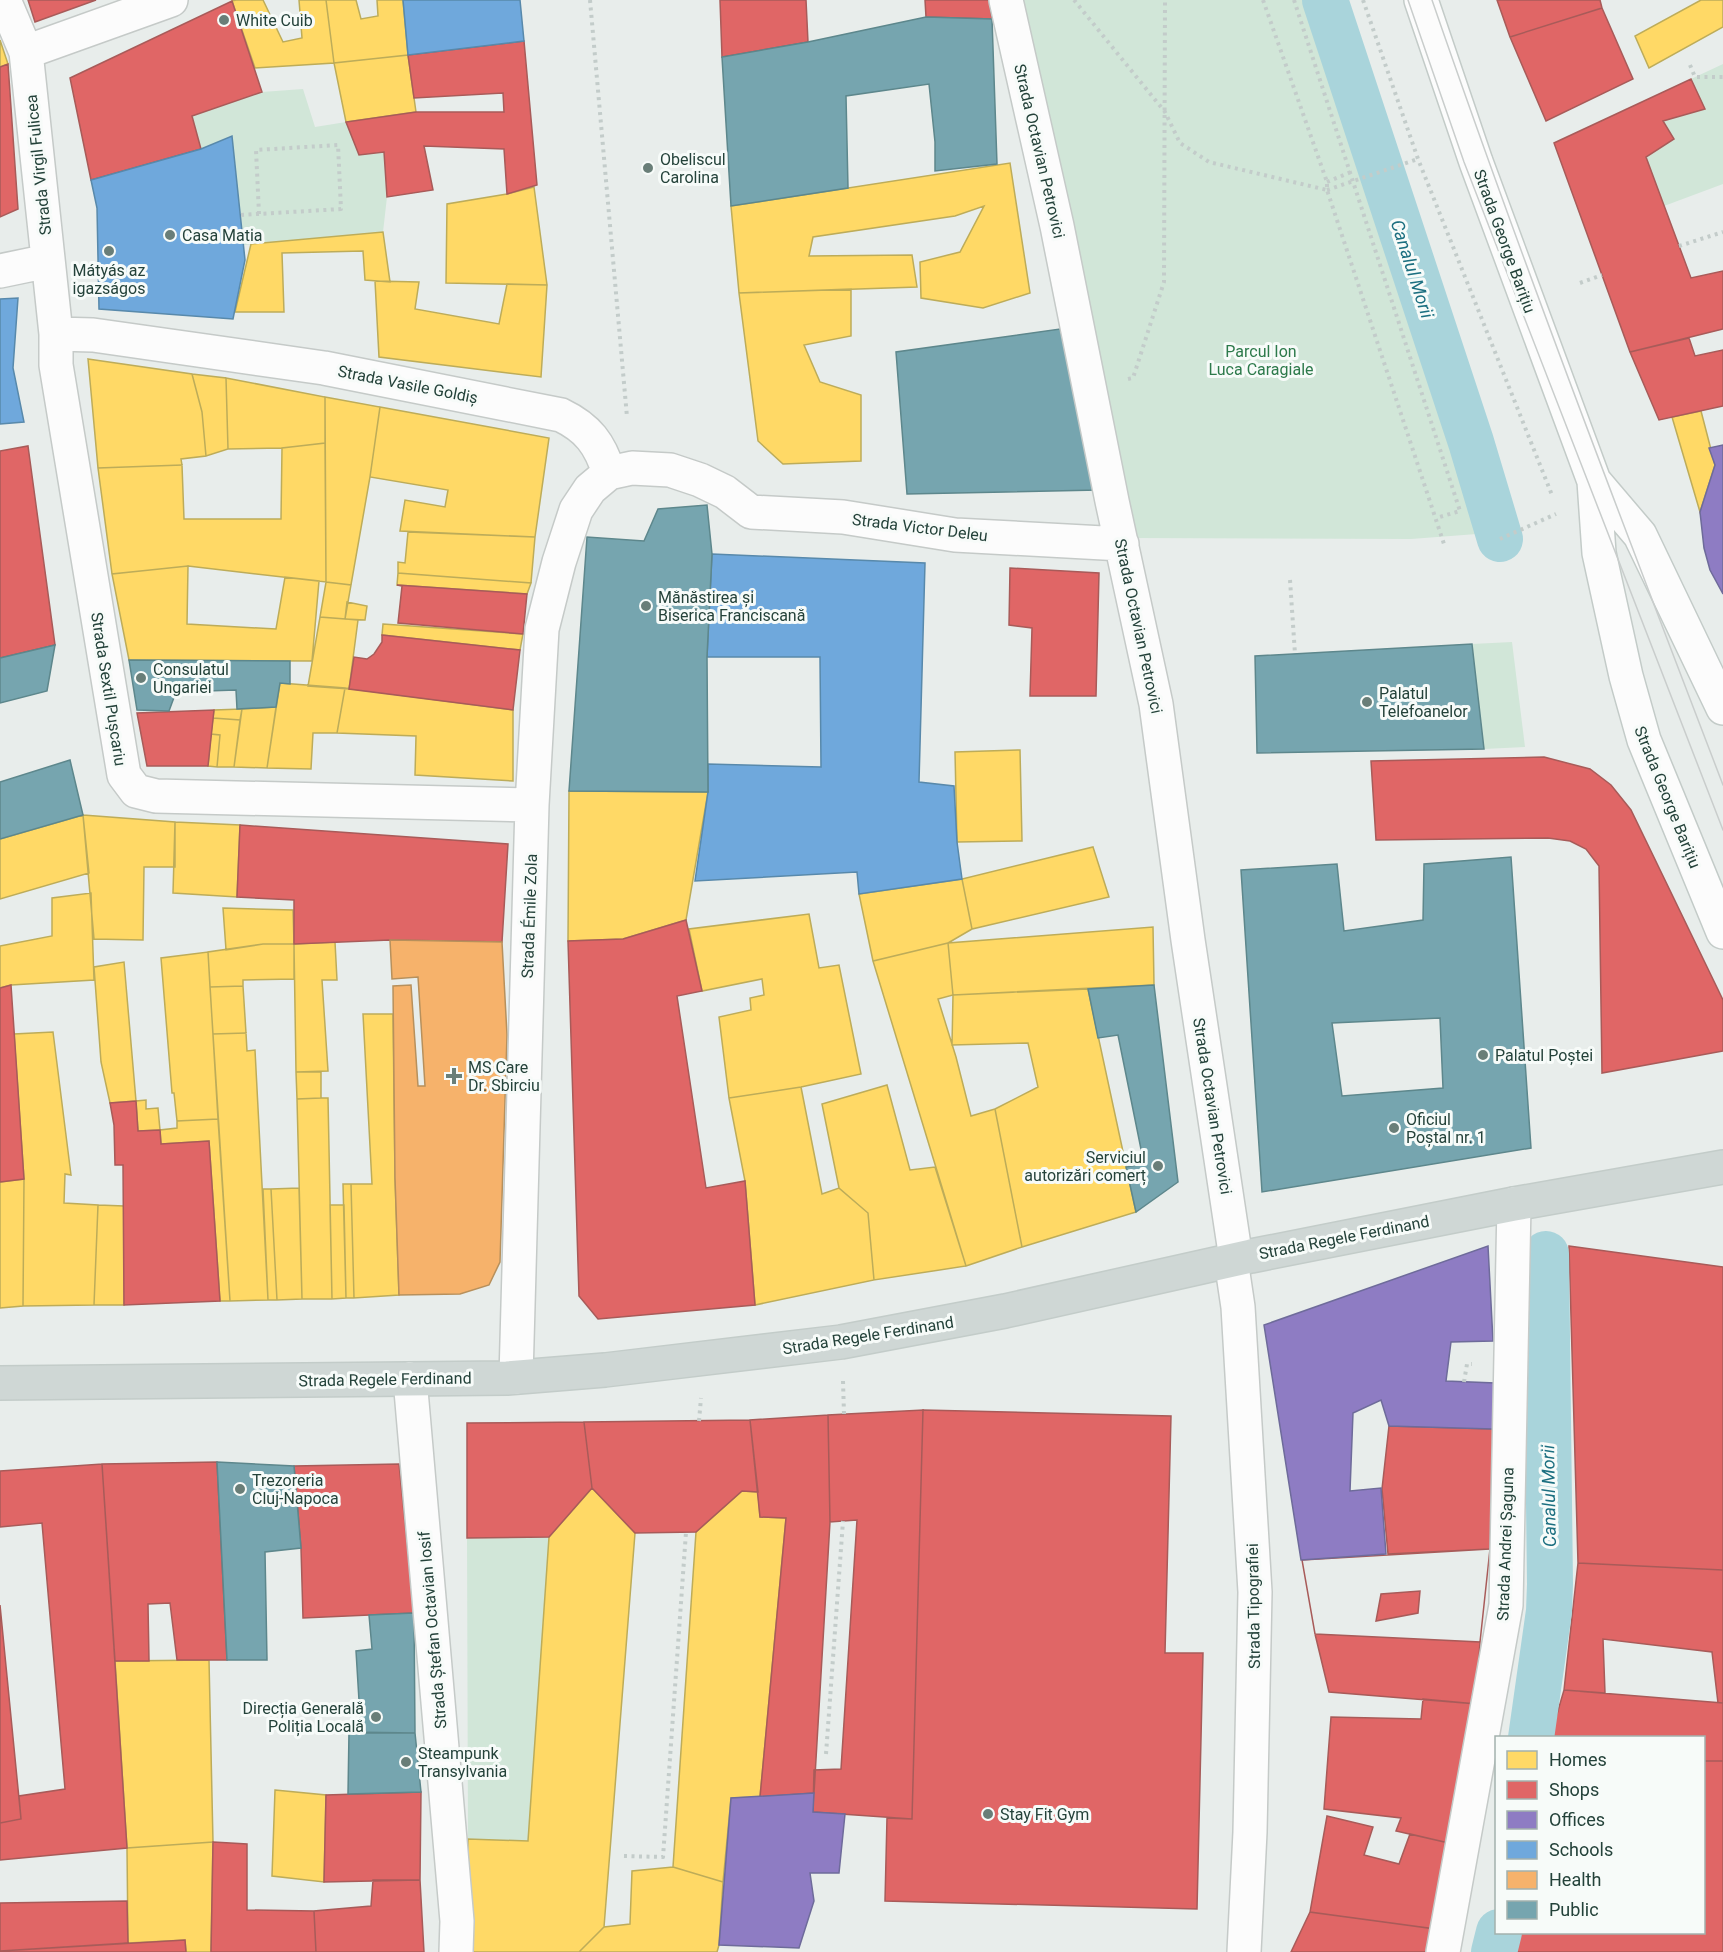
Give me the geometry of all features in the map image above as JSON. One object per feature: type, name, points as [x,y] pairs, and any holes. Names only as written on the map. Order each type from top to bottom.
[{"type":"main road","name":"Strada Regele Ferdinand","points":[[0,1383],[516,1377],[605,1370],[841,1342],[1005,1311],[1233,1260],[1514,1204],[1723,1167]]},
{"type":"street","name":"Strada Virgil Fulicea","points":[[4,0],[26,52],[56,334]]},
{"type":"street","points":[[26,52],[171,0]]},
{"type":"street","name":"Strada Octavian Petrovici","points":[[1006,0],[1057,226],[1155,704],[1233,1260]]},
{"type":"street","name":"Strada George Barițiu","points":[[1421,0],[1476,162],[1594,481],[1599,553],[1626,676],[1644,740],[1723,932]]},
{"type":"street","points":[[0,270],[48,261]]},
{"type":"street","name":"Strada Vasile Goldiș","points":[[56,334],[93,334],[324,368],[561,415],[578,423],[596,441],[605,459],[621,471]]},
{"type":"street","name":"Strada Sextil Pușcariu","points":[[56,334],[56,365],[124,775],[136,791],[156,796],[532,804]]},
{"type":"street","name":"Strada Victor Deleu","points":[[621,471],[670,470],[700,480],[725,492],[751,512],[843,518],[955,535],[1122,544]]},
{"type":"street","name":"Strada Émile Zola","points":[[516,1377],[532,804],[542,629],[576,510],[590,489],[621,471]]},
{"type":"street","name":"Strada George Barițiu","points":[[1594,481],[1640,535],[1723,708]]},
{"type":"street","name":"Strada Andrei Șaguna","points":[[1443,1952],[1506,1605],[1514,1204]]},
{"type":"street","name":"Strada Tipografiei","points":[[1233,1260],[1238,1307],[1255,1592],[1250,1832],[1244,1952]]},
{"type":"street","name":"Strada Ștefan Octavian Iosif","points":[[410,1379],[457,1921],[456,1952]]},
{"type":"path","points":[[591,0],[621,471]]},
{"type":"path","points":[[1074,0],[1165,112],[1180,144],[1209,162],[1326,190],[1418,159]]},
{"type":"path","points":[[1090,392],[1133,378],[1164,282],[1165,0]]},
{"type":"path","points":[[1263,0],[1327,182],[1326,190],[1444,544]]},
{"type":"path","points":[[1294,0],[1460,511],[1436,518]]},
{"type":"path","points":[[1363,0],[1418,159],[1555,501]]},
{"type":"path","points":[[1690,65],[1695,77],[1723,77]]},
{"type":"path","points":[[241,215],[260,214],[341,209],[338,145],[256,150],[260,214]]},
{"type":"path","points":[[1327,182],[1351,172]]},
{"type":"path","points":[[1679,246],[1723,232]]},
{"type":"path","points":[[1580,283],[1602,275]]},
{"type":"path","points":[[1500,539],[1546,520],[1559,512]]},
{"type":"path","points":[[1290,580],[1295,654]]},
{"type":"path","points":[[1464,1382],[1467,1364]]},
{"type":"path","points":[[842,1375],[844,1414]]},
{"type":"path","points":[[699,1421],[702,1394]]},
{"type":"path","points":[[826,1754],[843,1521]]},
{"type":"path","points":[[624,1856],[663,1857],[686,1532]]},
{"type":"green space","name":"Parcul Ion Luca Caragiale","points":[[1011,0],[1323,0],[1490,533],[1411,539],[1128,538]]},
{"type":"green space","points":[[1723,64],[1723,184],[1664,206],[1644,157],[1673,139],[1663,121],[1705,109],[1691,79]]},
{"type":"green space","points":[[303,89],[315,127],[346,122],[359,155],[384,152],[387,197],[383,232],[244,245],[232,137],[201,149],[192,116],[262,92]]},
{"type":"green space","points":[[1512,642],[1525,747],[1484,749],[1472,644]]},
{"type":"green space","points":[[549,1537],[528,1841],[468,1839],[467,1538]]},
{"type":"building: Homes","points":[[263,0],[283,42],[302,38],[299,0],[326,0],[334,63],[255,68],[232,1]]},
{"type":"building: Homes","points":[[326,0],[356,0],[361,19],[378,16],[377,0],[403,0],[408,55],[334,63]]},
{"type":"building: Homes","points":[[1701,0],[1723,0],[1723,27],[1649,68],[1635,36]]},
{"type":"building: Homes","points":[[0,40],[8,64],[0,67]]},
{"type":"building: Homes","points":[[408,55],[416,112],[346,122],[334,63]]},
{"type":"building: Homes","points":[[1010,163],[1030,293],[983,308],[921,298],[920,262],[960,252],[984,206],[955,216],[813,237],[809,256],[912,255],[917,287],[739,293],[731,206]]},
{"type":"building: Homes","points":[[534,187],[547,285],[446,283],[447,204]]},
{"type":"building: Homes","points":[[383,232],[390,282],[365,280],[363,251],[282,253],[284,312],[235,312],[251,244]]},
{"type":"building: Homes","points":[[375,281],[419,282],[415,309],[499,324],[507,284],[547,285],[541,377],[379,357]]},
{"type":"building: Homes","points":[[851,289],[851,336],[804,345],[820,382],[861,395],[861,461],[783,464],[758,441],[739,293]]},
{"type":"building: Homes","points":[[88,359],[192,374],[202,412],[206,456],[181,459],[182,465],[98,468]]},
{"type":"building: Homes","points":[[192,374],[226,378],[228,449],[206,456],[202,412]]},
{"type":"building: Homes","points":[[226,378],[325,397],[325,443],[282,448],[228,449]]},
{"type":"building: Homes","points":[[325,397],[380,407],[351,585],[326,582]]},
{"type":"building: Homes","points":[[380,407],[549,438],[535,537],[400,531],[405,500],[445,507],[448,490],[370,477]]},
{"type":"building: Homes","points":[[1701,411],[1715,465],[1700,512],[1672,417]]},
{"type":"building: Homes","points":[[325,443],[326,582],[188,566],[112,574],[98,468],[182,465],[184,519],[281,519],[282,448]]},
{"type":"building: Homes","points":[[408,532],[535,537],[531,583],[398,573],[398,562],[405,563]]},
{"type":"building: Homes","points":[[188,566],[187,624],[276,629],[285,577],[319,581],[312,661],[129,660],[112,574]]},
{"type":"building: Homes","points":[[398,573],[531,583],[527,594],[397,585]]},
{"type":"building: Homes","points":[[326,582],[351,585],[345,619],[320,617]]},
{"type":"building: Homes","points":[[347,602],[367,606],[365,620],[345,619]]},
{"type":"building: Homes","points":[[320,617],[358,620],[349,689],[308,686]]},
{"type":"building: Homes","points":[[383,624],[523,634],[520,650],[382,635]]},
{"type":"building: Homes","points":[[280,683],[345,688],[337,733],[313,733],[311,769],[267,768]]},
{"type":"building: Homes","points":[[345,688],[513,710],[513,781],[415,775],[416,736],[337,733]]},
{"type":"building: Homes","points":[[276,707],[267,768],[234,767],[242,709]]},
{"type":"building: Homes","points":[[242,709],[240,720],[213,718],[214,710]]},
{"type":"building: Homes","points":[[213,718],[240,720],[234,767],[217,767],[220,735],[211,734]]},
{"type":"building: Homes","points":[[211,734],[220,735],[217,767],[208,766]]},
{"type":"building: Homes","points":[[1020,750],[1022,841],[957,842],[955,752]]},
{"type":"building: Homes","points":[[569,791],[708,792],[686,920],[623,939],[568,941]]},
{"type":"building: Homes","points":[[83,815],[175,822],[175,867],[144,867],[143,940],[94,939]]},
{"type":"building: Homes","points":[[83,815],[89,873],[0,899],[0,839]]},
{"type":"building: Homes","points":[[175,822],[240,825],[237,897],[173,893]]},
{"type":"building: Homes","points":[[1093,847],[1109,897],[972,929],[962,879]]},
{"type":"building: Homes","points":[[962,879],[972,929],[948,943],[873,961],[859,894]]},
{"type":"building: Homes","points":[[91,893],[94,980],[11,985],[0,988],[0,946],[52,936],[52,898]]},
{"type":"building: Homes","points":[[223,908],[293,910],[294,944],[263,944],[226,950]]},
{"type":"building: Homes","points":[[809,914],[819,968],[839,965],[861,1074],[801,1087],[729,1098],[719,1017],[751,1010],[750,998],[764,995],[762,979],[702,991],[689,929]]},
{"type":"building: Homes","points":[[1153,927],[1154,985],[953,995],[948,943]]},
{"type":"building: Homes","points":[[335,942],[337,980],[322,980],[328,1071],[296,1072],[294,944]]},
{"type":"building: Homes","points":[[948,943],[953,995],[938,999],[971,1116],[995,1109],[1022,1247],[966,1266],[873,961]]},
{"type":"building: Homes","points":[[263,944],[294,944],[294,979],[243,980],[243,986],[210,987],[208,952]]},
{"type":"building: Homes","points":[[208,952],[218,1119],[177,1121],[174,1093],[172,1093],[161,958]]},
{"type":"building: Homes","points":[[124,962],[136,1101],[110,1103],[101,1062],[94,967]]},
{"type":"building: Homes","points":[[243,986],[246,1033],[213,1034],[210,987]]},
{"type":"building: Homes","points":[[1088,989],[1136,1212],[1022,1247],[995,1109],[1038,1087],[1028,1043],[952,1045],[953,995]]},
{"type":"building: Homes","points":[[363,1014],[393,1014],[399,1295],[354,1298],[351,1184],[372,1184]]},
{"type":"building: Homes","points":[[53,1032],[71,1175],[65,1174],[64,1203],[98,1205],[94,1305],[23,1306],[24,1179],[14,1034]]},
{"type":"building: Homes","points":[[246,1033],[247,1051],[255,1050],[268,1300],[230,1301],[213,1034]]},
{"type":"building: Homes","points":[[296,1072],[321,1072],[321,1098],[297,1099]]},
{"type":"building: Homes","points":[[887,1085],[910,1170],[935,1167],[966,1266],[874,1280],[868,1213],[839,1188],[822,1104]]},
{"type":"building: Homes","points":[[801,1087],[822,1194],[839,1188],[868,1213],[874,1280],[755,1305],[745,1181],[729,1098]]},
{"type":"building: Homes","points":[[328,1098],[332,1299],[302,1299],[297,1099]]},
{"type":"building: Homes","points":[[146,1100],[146,1109],[158,1108],[160,1130],[138,1131],[136,1101]]},
{"type":"building: Homes","points":[[218,1119],[230,1301],[220,1301],[209,1141],[161,1144],[160,1130],[177,1128],[177,1121]]},
{"type":"building: Homes","points":[[24,1179],[23,1306],[0,1308],[0,1182]]},
{"type":"building: Homes","points":[[343,1184],[351,1184],[354,1298],[346,1298]]},
{"type":"building: Homes","points":[[299,1188],[302,1299],[277,1300],[271,1189]]},
{"type":"building: Homes","points":[[263,1189],[271,1189],[277,1300],[268,1300]]},
{"type":"building: Homes","points":[[98,1205],[124,1206],[124,1305],[94,1305]]},
{"type":"building: Homes","points":[[330,1205],[344,1205],[346,1298],[332,1299]]},
{"type":"building: Homes","points":[[592,1488],[635,1533],[604,1927],[579,1952],[465,1952],[468,1839],[528,1841],[549,1537]]},
{"type":"building: Homes","points":[[742,1491],[758,1492],[760,1517],[786,1518],[760,1797],[731,1798],[723,1882],[673,1867],[696,1532]]},
{"type":"building: Homes","points":[[209,1660],[213,1842],[127,1848],[115,1661]]},
{"type":"building: Homes","points":[[275,1790],[326,1795],[324,1882],[272,1876]]},
{"type":"building: Homes","points":[[213,1842],[211,1952],[186,1952],[185,1940],[128,1943],[127,1848]]},
{"type":"building: Homes","points":[[673,1867],[723,1882],[717,1952],[579,1952],[604,1927],[630,1924],[632,1871]]},
{"type":"building: Shops","points":[[28,0],[96,0],[35,22]]},
{"type":"building: Shops","points":[[720,0],[806,0],[808,42],[722,57]]},
{"type":"building: Shops","points":[[925,0],[989,0],[992,19],[926,17]]},
{"type":"building: Shops","points":[[1497,0],[1600,0],[1602,8],[1510,37]]},
{"type":"building: Shops","points":[[232,1],[262,92],[192,116],[201,149],[91,180],[70,78]]},
{"type":"building: Shops","points":[[1602,8],[1633,79],[1546,121],[1510,37]]},
{"type":"building: Shops","points":[[524,41],[537,185],[507,194],[504,149],[424,146],[433,190],[387,197],[384,152],[359,155],[346,122],[416,112],[504,112],[503,93],[414,98],[408,55]]},
{"type":"building: Shops","points":[[8,64],[18,209],[0,217],[0,67]]},
{"type":"building: Shops","points":[[1691,79],[1705,109],[1663,121],[1674,139],[1646,157],[1691,278],[1723,271],[1723,329],[1630,352],[1554,143]]},
{"type":"building: Shops","points":[[1689,338],[1695,356],[1723,350],[1723,406],[1659,420],[1630,352]]},
{"type":"building: Shops","points":[[28,446],[55,645],[0,658],[0,451]]},
{"type":"building: Shops","points":[[1010,568],[1099,573],[1096,696],[1030,696],[1032,628],[1009,625]]},
{"type":"building: Shops","points":[[397,585],[527,594],[523,634],[398,623],[402,586]]},
{"type":"building: Shops","points":[[382,635],[520,650],[513,710],[349,689],[354,657],[367,659],[374,654],[382,642]]},
{"type":"building: Shops","points":[[214,710],[208,766],[147,766],[137,713]]},
{"type":"building: Shops","points":[[1544,757],[1590,769],[1611,785],[1631,810],[1723,1000],[1723,1051],[1602,1073],[1599,866],[1586,849],[1570,841],[1548,838],[1376,840],[1371,761]]},
{"type":"building: Shops","points":[[240,825],[508,844],[502,942],[390,940],[294,944],[294,900],[237,897]]},
{"type":"building: Shops","points":[[686,920],[702,991],[677,996],[706,1188],[745,1181],[755,1305],[598,1319],[579,1296],[568,941],[623,939]]},
{"type":"building: Shops","points":[[11,985],[24,1179],[0,1182],[0,988]]},
{"type":"building: Shops","points":[[136,1101],[138,1131],[160,1130],[161,1144],[209,1141],[220,1301],[124,1305],[123,1165],[115,1165],[114,1125],[110,1103]]},
{"type":"building: Shops","points":[[1569,1246],[1723,1267],[1723,1570],[1578,1563]]},
{"type":"building: Shops","points":[[923,1410],[1171,1416],[1165,1653],[1203,1653],[1197,1909],[885,1901],[887,1818],[912,1819]]},
{"type":"building: Shops","points":[[923,1410],[912,1819],[813,1812],[814,1770],[841,1769],[857,1520],[830,1522],[828,1415]]},
{"type":"building: Shops","points":[[828,1415],[830,1522],[814,1793],[760,1797],[786,1518],[760,1517],[750,1420]]},
{"type":"building: Shops","points":[[750,1420],[758,1492],[742,1491],[696,1532],[635,1533],[592,1488],[584,1422]]},
{"type":"building: Shops","points":[[584,1422],[592,1488],[549,1537],[467,1538],[467,1423]]},
{"type":"building: Shops","points":[[1389,1426],[1493,1429],[1490,1549],[1388,1554],[1382,1489]]},
{"type":"building: Shops","points":[[217,1462],[227,1660],[177,1660],[170,1603],[148,1604],[149,1661],[115,1661],[102,1464]]},
{"type":"building: Shops","points":[[102,1464],[127,1848],[0,1860],[0,1823],[21,1819],[19,1796],[65,1789],[42,1523],[0,1527],[0,1471]]},
{"type":"building: Shops","points":[[399,1464],[414,1613],[303,1618],[301,1548],[294,1466]]},
{"type":"building: Shops","points":[[1490,1549],[1480,1642],[1315,1634],[1302,1560]],"holes":[[[1420,1591],[1418,1613],[1376,1621],[1381,1594]]]},
{"type":"building: Shops","points":[[1490,1549],[1480,1642],[1315,1634],[1302,1560]]},
{"type":"building: Shops","points":[[1578,1563],[1723,1570],[1723,1703],[1718,1703],[1712,1652],[1603,1639],[1605,1693],[1564,1690]]},
{"type":"building: Shops","points":[[0,1605],[21,1819],[0,1823]]},
{"type":"building: Shops","points":[[1315,1634],[1480,1642],[1476,1704],[1329,1692]]},
{"type":"building: Shops","points":[[1564,1690],[1723,1703],[1723,1761],[1705,1761],[1705,1736],[1551,1736]]},
{"type":"building: Shops","points":[[1423,1699],[1476,1704],[1449,1843],[1396,1831],[1401,1818],[1324,1809],[1331,1717],[1421,1719]]},
{"type":"building: Shops","points":[[1705,1761],[1723,1761],[1723,1952],[1512,1952],[1516,1934],[1705,1934]]},
{"type":"building: Shops","points":[[421,1792],[420,1880],[324,1882],[326,1795]]},
{"type":"building: Shops","points":[[1327,1816],[1373,1827],[1364,1855],[1399,1864],[1410,1834],[1449,1843],[1435,1929],[1310,1912]]},
{"type":"building: Shops","points":[[213,1842],[247,1844],[247,1910],[314,1911],[316,1952],[211,1952]]},
{"type":"building: Shops","points":[[373,1880],[420,1880],[424,1952],[316,1952],[314,1911],[371,1906]]},
{"type":"building: Shops","points":[[127,1901],[128,1943],[0,1951],[0,1903]]},
{"type":"building: Shops","points":[[1310,1912],[1435,1929],[1430,1952],[1291,1952]]},
{"type":"building: Shops","points":[[185,1940],[186,1952],[0,1952],[0,1951]]},
{"type":"building: Offices","points":[[1723,445],[1723,594],[1710,570],[1704,548],[1700,512],[1715,465],[1709,448]]},
{"type":"building: Offices","points":[[1488,1246],[1493,1341],[1451,1342],[1446,1381],[1495,1383],[1493,1429],[1389,1426],[1381,1400],[1353,1413],[1350,1491],[1381,1488],[1386,1554],[1301,1560],[1264,1325]]},
{"type":"building: Offices","points":[[814,1793],[813,1812],[845,1814],[839,1873],[810,1873],[814,1901],[799,1948],[719,1945],[731,1798]]},
{"type":"building: Schools","points":[[403,0],[520,0],[524,41],[408,55]]},
{"type":"building: Schools","name":"Casa Matia","points":[[232,136],[245,260],[233,319],[99,309],[97,208],[91,180],[201,149]]},
{"type":"building: Schools","points":[[18,298],[13,368],[24,422],[0,424],[0,299]]},
{"type":"building: Schools","points":[[712,554],[925,563],[919,782],[954,786],[957,842],[962,879],[859,894],[857,872],[695,881],[708,792],[708,764],[821,767],[820,657],[707,657]]},
{"type":"building: Health","points":[[390,940],[502,942],[507,1035],[500,1262],[489,1285],[460,1294],[399,1295],[393,986],[411,985],[418,1086],[425,1086],[418,977],[392,979]]},
{"type":"building: Public","points":[[926,17],[992,19],[997,164],[935,171],[935,142],[929,84],[846,96],[848,188],[731,206],[722,57],[808,42]]},
{"type":"building: Public","points":[[1060,329],[1098,490],[907,494],[896,352]]},
{"type":"building: Public","name":"Mănăstirea și Biserica Franciscană","points":[[707,505],[712,554],[707,657],[708,792],[569,791],[587,537],[644,541],[658,509]]},
{"type":"building: Public","name":"Palatul Telefoanelor","points":[[1472,644],[1484,749],[1257,753],[1255,656]]},
{"type":"building: Public","points":[[55,645],[47,691],[0,703],[0,658]]},
{"type":"building: Public","points":[[129,660],[290,661],[290,684],[280,683],[276,707],[237,709],[236,690],[176,692],[169,711],[137,710]]},
{"type":"building: Public","points":[[70,760],[83,815],[0,839],[0,782]]},
{"type":"building: Public","name":"Palatul Poștei","points":[[1511,857],[1531,1148],[1262,1192],[1241,870],[1337,864],[1344,931],[1423,920],[1424,864]],"holes":[[[1440,1018],[1443,1088],[1342,1096],[1332,1023]]]},
{"type":"building: Public","points":[[1154,985],[1178,1182],[1136,1212],[1126,1167],[1144,1164],[1118,1035],[1098,1038],[1088,989]]},
{"type":"building: Public","points":[[217,1462],[294,1466],[301,1548],[265,1552],[267,1660],[227,1660]]},
{"type":"building: Public","points":[[414,1613],[415,1733],[361,1733],[356,1651],[372,1649],[369,1615]]},
{"type":"building: Public","points":[[349,1732],[415,1733],[421,1792],[348,1794]]},
{"type":"waterway","name":"Canalul Morii","points":[[1325,0],[1471,442],[1500,539]]},
{"type":"waterway","name":"Canalul Morii","points":[[1531,1736],[1549,1611],[1550,1584],[1546,1254]]},
{"type":"waterway","name":"Canalul Morii","points":[[1494,1952],[1498,1934]]},
{"type":"tram line","points":[[1408,0],[1464,162],[1723,830]]},
{"type":"tram line","points":[[1432,0],[1538,296],[1723,785]]},
{"type":"place","name":"White Cuib","points":[[224,20]]},
{"type":"place","name":"Obeliscul Carolina","points":[[648,168]]},
{"type":"place","name":"Casa Matia","points":[[170,235]]},
{"type":"place","name":"Mátyás az igazságos","points":[[109,251]]},
{"type":"place","name":"Mănăstirea și Biserica Franciscană","points":[[646,606]]},
{"type":"place","name":"Consulatul Ungariei","points":[[141,678]]},
{"type":"place","name":"Palatul Telefoanelor","points":[[1367,702]]},
{"type":"place","name":"Palatul Poștei","points":[[1483,1055]]},
{"type":"place","name":"MS Care Dr. Sbirciu","points":[[454,1076]]},
{"type":"place","name":"Oficiul Poștal nr. 1","points":[[1394,1128]]},
{"type":"place","name":"Serviciul autorizări comerț","points":[[1158,1166]]},
{"type":"place","name":"Trezoreria Cluj-Napoca","points":[[240,1489]]},
{"type":"place","name":"Direcția Generală Poliția Locală","points":[[376,1717]]},
{"type":"place","name":"Steampunk Transylvania","points":[[406,1762]]},
{"type":"place","name":"Stay Fit Gym","points":[[988,1814]]}]
